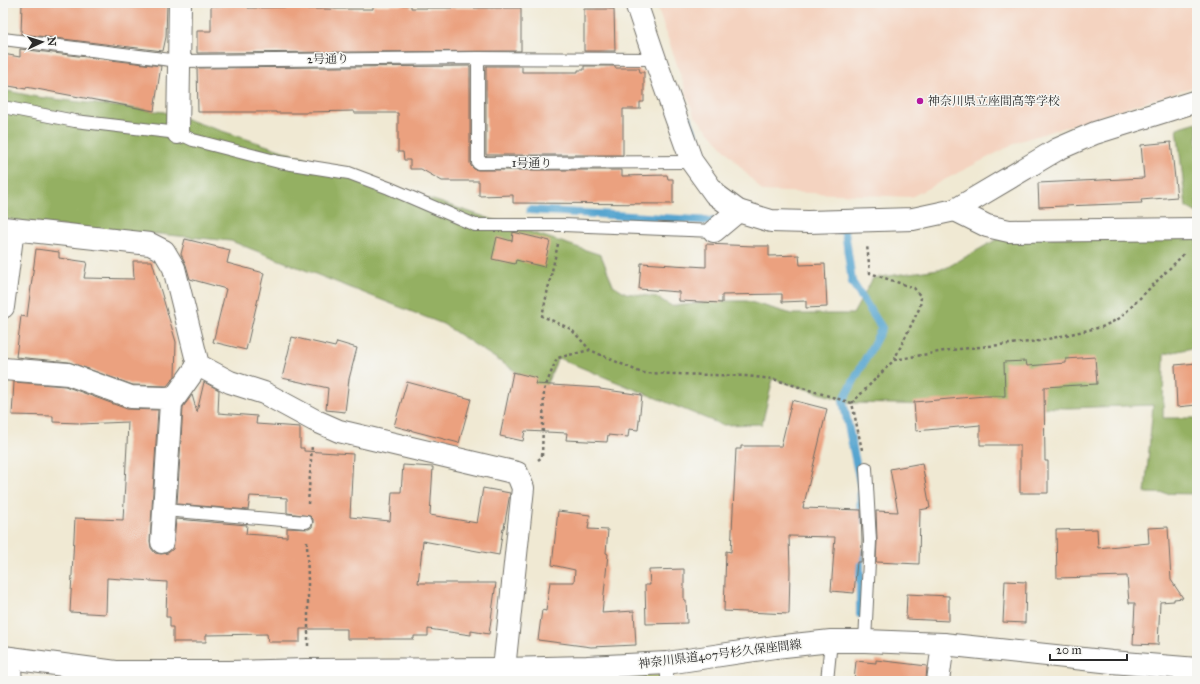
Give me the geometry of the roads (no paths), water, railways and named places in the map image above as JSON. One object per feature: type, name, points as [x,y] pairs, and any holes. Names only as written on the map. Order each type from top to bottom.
[{"type":"street","points":[[178,133],[180,3]]},
{"type":"street","points":[[636,3],[692,162],[715,194],[738,211],[771,221],[808,222],[913,219],[955,210],[1058,149],[1095,133],[1197,101]]},
{"type":"street","points":[[955,210],[988,226],[1009,232],[1194,229]]},
{"type":"street","points":[[714,231],[738,211]]},
{"type":"street","points":[[3,307],[8,229],[150,244],[164,252],[174,268],[198,365],[230,382],[264,393],[314,420],[339,431],[517,474],[523,488],[504,669]]},
{"type":"street","points":[[162,542],[171,403],[198,365]]},
{"type":"street","points":[[3,369],[68,374],[131,397],[164,398],[171,403]]},
{"type":"street","name":"神奈川県道407号杉久保座間線","points":[[6,657],[116,672],[401,675],[504,669],[587,667],[667,672],[775,647],[831,641],[866,641],[943,644],[1112,662],[1197,669]]},
{"type":"street","points":[[938,681],[943,644]]},
{"type":"street","points":[[6,657],[11,681]]},
{"type":"lane","name":"2号通り","points":[[3,39],[179,61],[478,58],[655,59]]},
{"type":"lane","name":"1号通り","points":[[478,58],[478,163],[692,162]]},
{"type":"lane","points":[[3,107],[75,121],[178,133],[193,140],[279,162],[349,173],[389,188],[475,225],[563,225],[714,231]]},
{"type":"lane","points":[[866,468],[870,540],[866,641]]},
{"type":"lane","points":[[164,510],[306,522]]},
{"type":"lane","points":[[827,681],[831,641]]},
{"type":"waterway","points":[[688,119],[709,171]]},
{"type":"waterway","points":[[530,210],[712,221]]},
{"type":"waterway","points":[[836,229],[845,231],[852,282],[882,328],[843,401],[861,487],[860,521]]},
{"type":"waterway","points":[[860,552],[860,614]]},
{"type":"place","name":"神奈川県立座間高等学校","points":[[920,101]]}]
